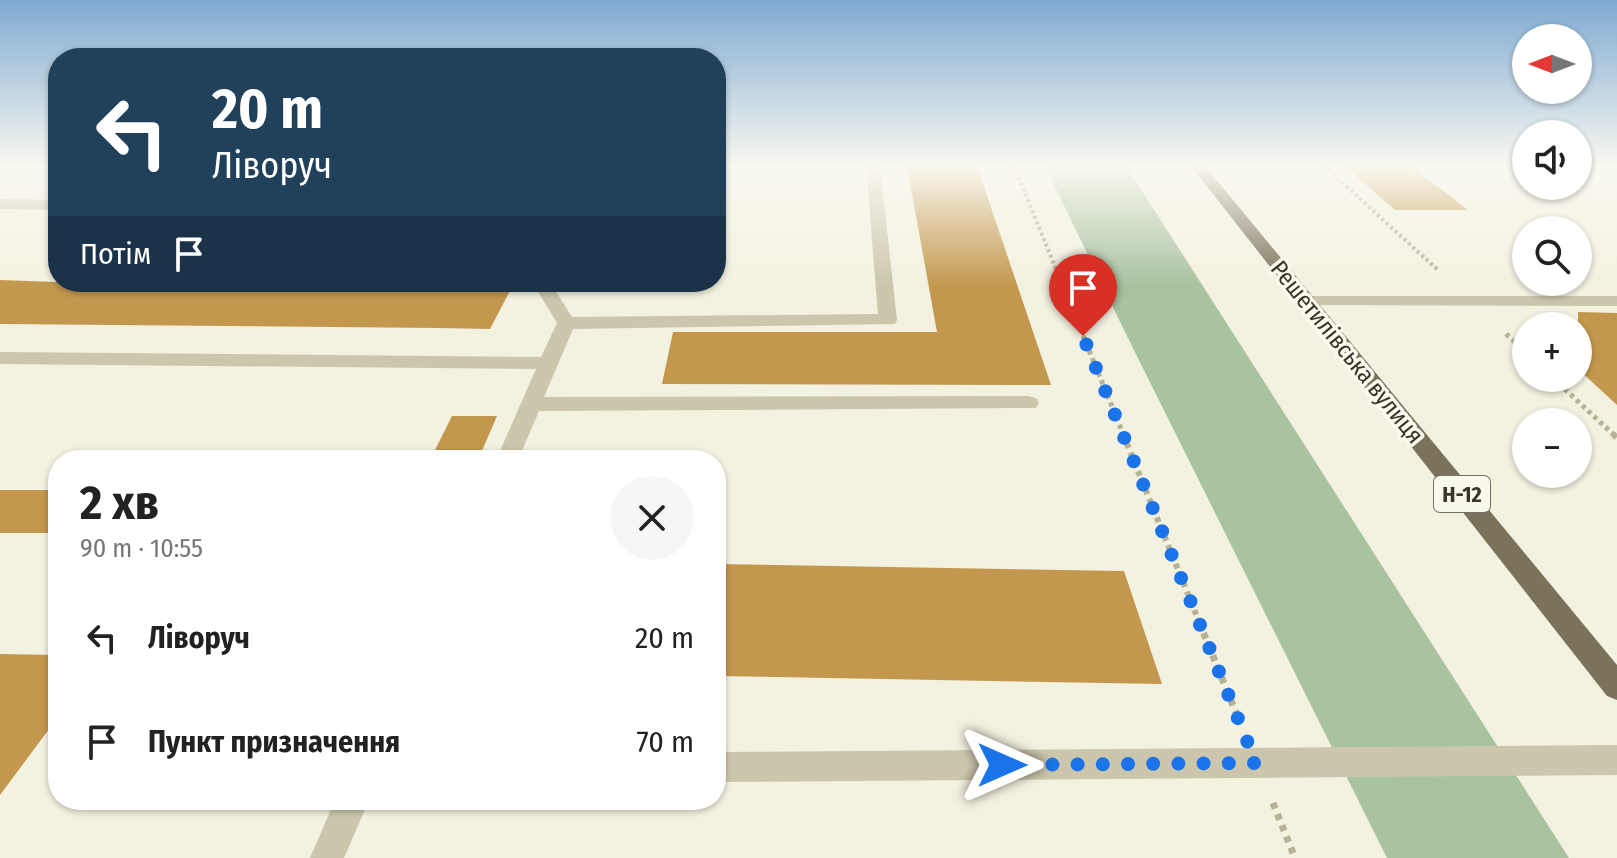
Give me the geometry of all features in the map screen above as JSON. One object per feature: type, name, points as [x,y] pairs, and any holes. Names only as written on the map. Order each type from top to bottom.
[{"type":"main road","name":"Решетилівська вулиця","points":[[1230,206],[1617,687]]},
{"type":"lane","points":[[566,323],[888,320],[877,206]]},
{"type":"lane","points":[[547,292],[566,323]]},
{"type":"lane","points":[[1307,301],[1617,301]]},
{"type":"lane","points":[[511,450],[546,363],[566,323]]},
{"type":"lane","points":[[0,358],[546,363]]},
{"type":"lane","points":[[532,404],[1028,403]]},
{"type":"lane","points":[[726,767],[1617,760]]},
{"type":"lane","points":[[327,858],[348,810]]},
{"type":"path","points":[[1030,206],[1295,858]]},
{"type":"path","points":[[1368,206],[1512,339]]},
{"type":"path","points":[[1568,392],[1617,438]]},
{"type":"green space","points":[[1064,206],[1152,206],[1569,858],[1387,858]]},
{"type":"building","points":[[914,206],[991,206],[1051,385],[662,384],[673,332],[937,332]]},
{"type":"building","points":[[1390,206],[1463,206],[1468,210],[1395,210]]},
{"type":"building","points":[[0,280],[48,282],[48,292],[509,292],[490,329],[0,324]]},
{"type":"building","points":[[1592,312],[1617,313],[1617,405],[1592,382]]},
{"type":"building","points":[[452,416],[497,416],[482,450],[435,450]]},
{"type":"building","points":[[0,490],[48,490],[48,533],[0,533]]},
{"type":"building","points":[[726,564],[1124,571],[1162,684],[726,676]]},
{"type":"building","points":[[0,654],[48,655],[48,730],[0,795]]},
{"type":"route","points":[[1002,765],[1256,763],[1083,336]]}]
